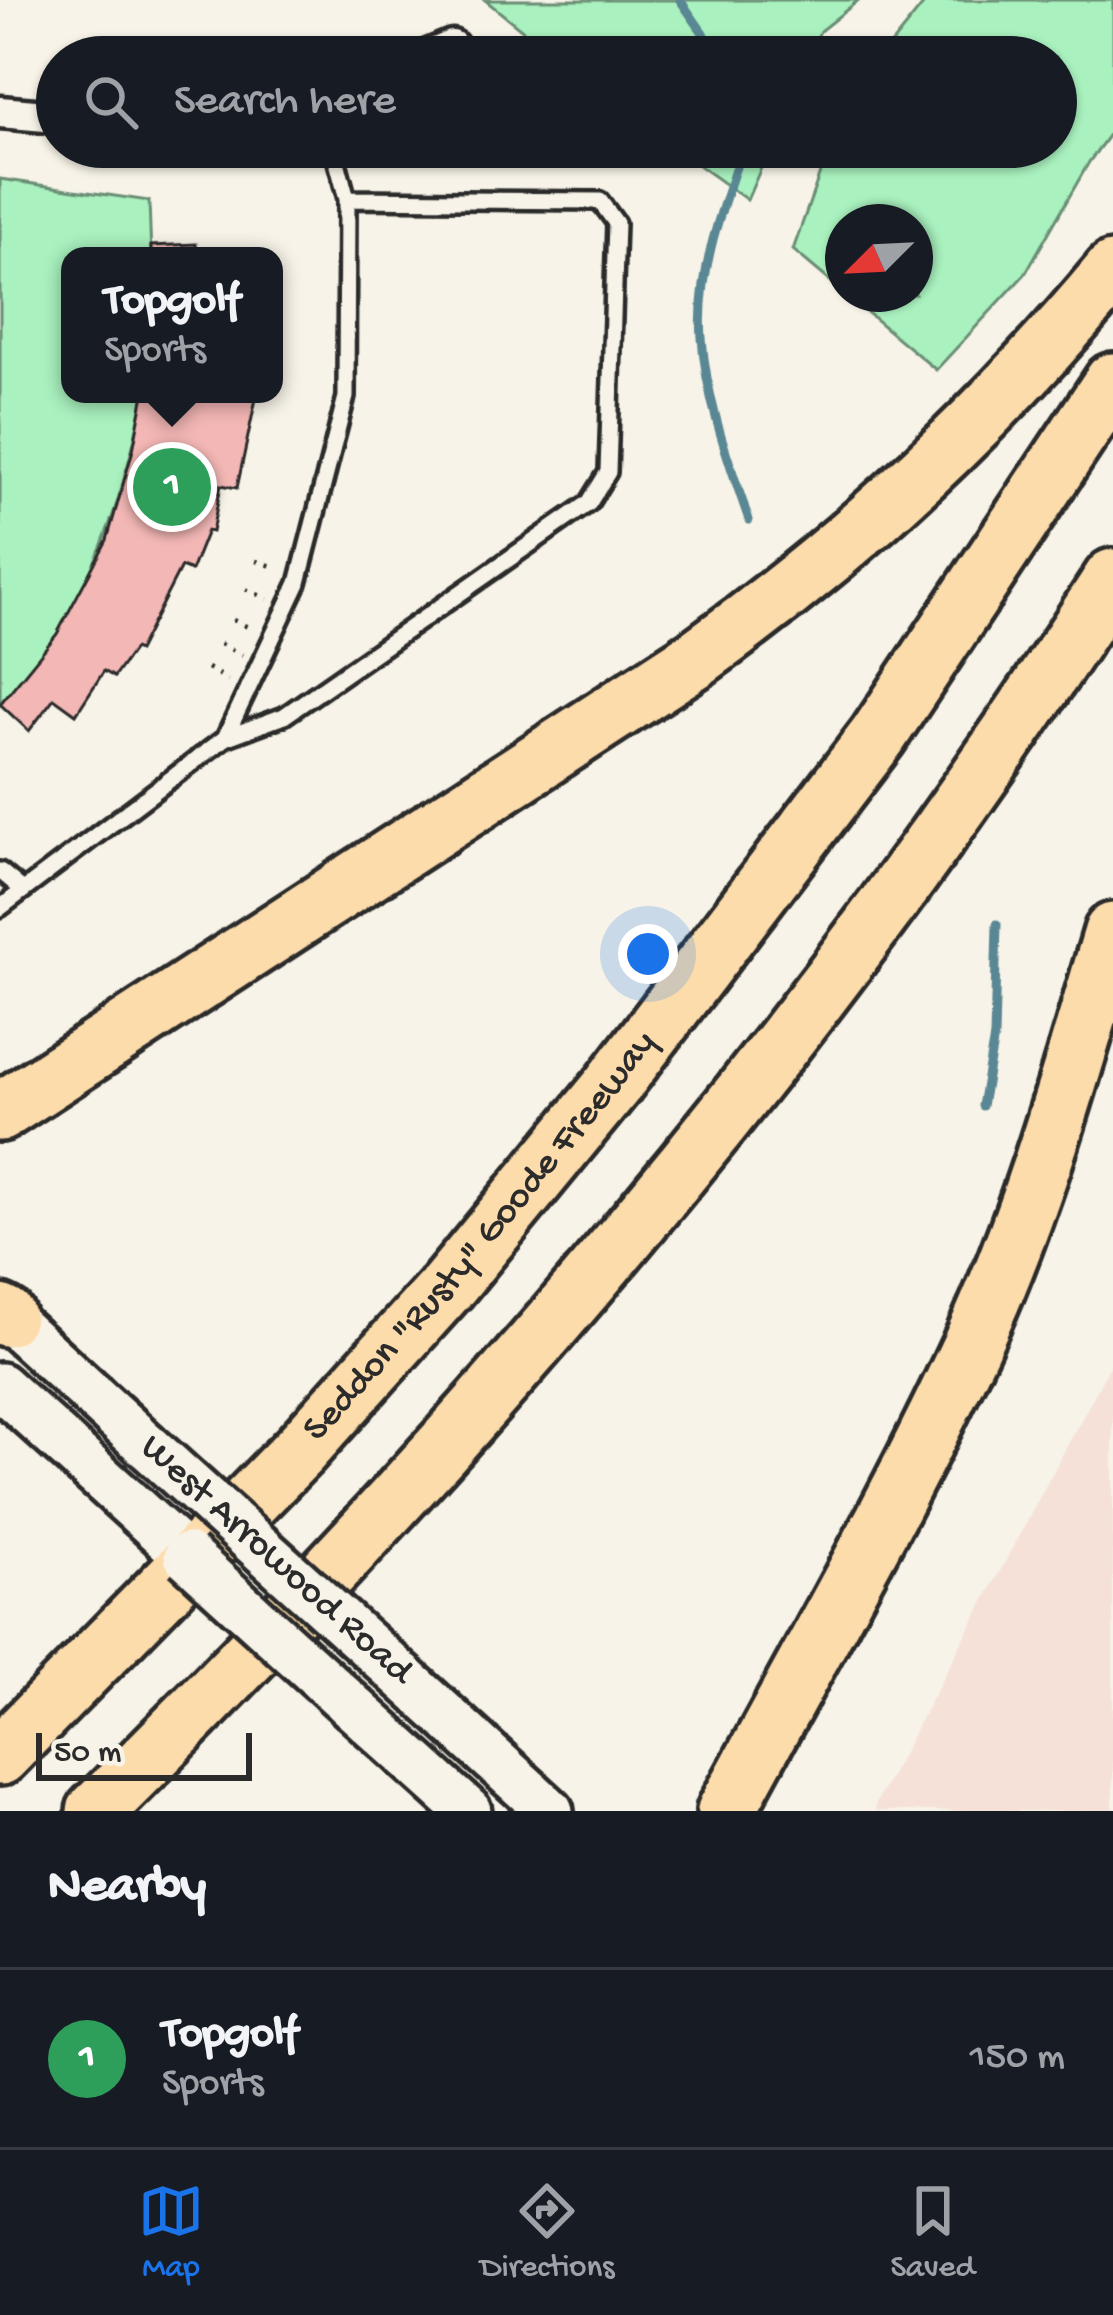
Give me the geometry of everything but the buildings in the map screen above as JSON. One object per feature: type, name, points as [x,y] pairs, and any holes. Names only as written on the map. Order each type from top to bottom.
[{"type":"highway","points":[[0,1112],[697,658],[782,597],[950,449],[1035,362],[1113,271]]},
{"type":"highway","name":"Seddon \"Rusty\" Goode Freeway","points":[[0,1756],[300,1450],[447,1286],[612,1086],[878,736],[1113,382]]},
{"type":"highway","points":[[96,1811],[332,1570],[651,1206],[832,980],[1113,578]]},
{"type":"highway","points":[[726,1811],[915,1458],[980,1326],[1051,1142],[1113,932]]},
{"type":"main road","name":"West Arrowood Road","points":[[2,1314],[550,1811]]},
{"type":"main road","name":"West Arrowood Road","points":[[0,1386],[468,1811]]},
{"type":"street","points":[[0,112],[36,115]]},
{"type":"lane","points":[[226,738],[298,583],[346,397],[347,199],[339,168]]},
{"type":"lane","points":[[0,908],[226,738],[284,716],[589,503],[608,472],[616,223],[600,200],[347,199]]},
{"type":"lane","points":[[0,871],[23,890]]},
{"type":"shaded area","points":[[1113,1360],[1113,1811],[876,1811],[875,1805]]},
{"type":"green space","points":[[485,0],[859,0],[818,36],[530,36]]},
{"type":"green space","points":[[927,0],[1113,0],[1113,129],[1025,274],[936,370],[867,312],[933,312],[933,204],[825,204],[825,277],[793,250],[822,168],[1077,168],[1077,36],[898,36]]},
{"type":"green space","points":[[702,168],[761,168],[747,200]]},
{"type":"green space","points":[[0,179],[149,201],[151,247],[61,247],[61,403],[142,403],[122,487],[89,575],[53,641],[0,704]]},
{"type":"waterway","points":[[680,0],[705,36]]},
{"type":"waterway","points":[[736,168],[713,241],[701,314],[713,408],[749,520]]},
{"type":"waterway","points":[[982,1106],[994,1037],[997,924]]},
{"type":"place","name":"Topgolf","points":[[172,487]]}]
